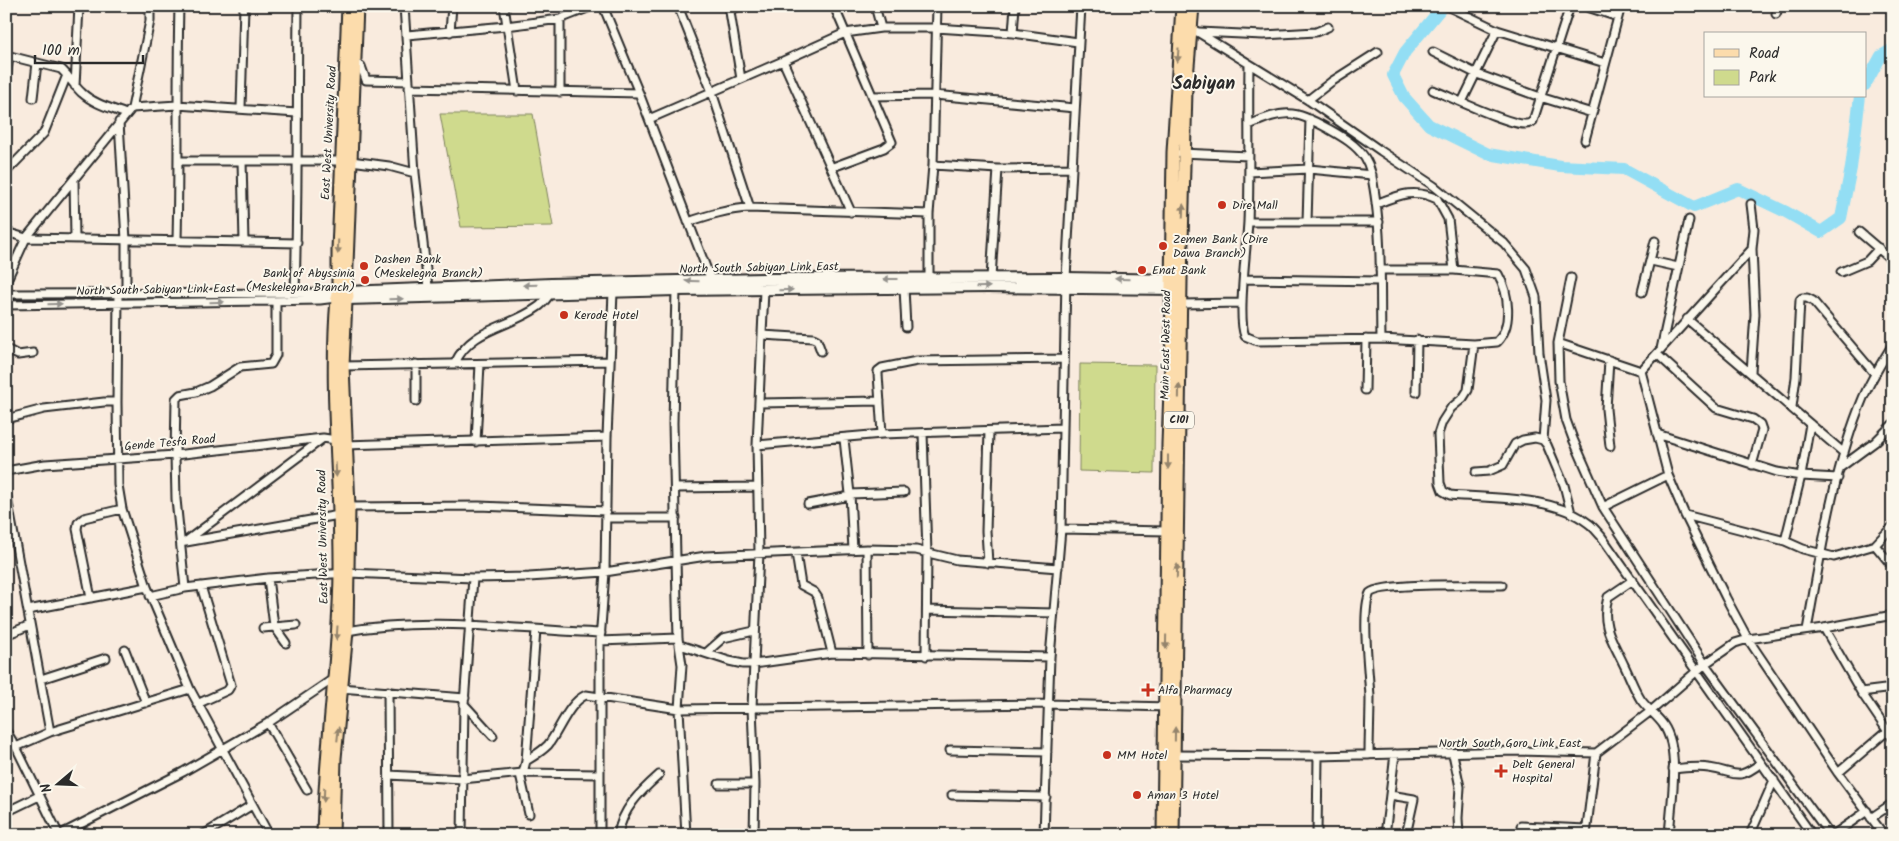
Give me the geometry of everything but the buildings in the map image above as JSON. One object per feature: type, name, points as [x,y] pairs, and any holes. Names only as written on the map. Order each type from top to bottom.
[{"type":"main road","name":"East West University Road","points":[[323,835],[326,756],[336,685],[347,631],[339,515],[348,6]]},
{"type":"main road","name":"East West University Road","points":[[346,161],[355,62],[357,6]]},
{"type":"main road","name":"Main East West Road","points":[[1173,835],[1170,707],[1173,440],[1182,6]]},
{"type":"main road","name":"Main East West Road","points":[[1179,152],[1195,30],[1193,6]]},
{"type":"main road","name":"North South Sabiyan Link East","points":[[342,295],[428,288],[713,286],[764,290],[904,288],[991,278],[1066,283]]},
{"type":"main road","name":"North South Sabiyan Link East","points":[[342,295],[551,293],[583,288],[613,292],[676,290],[762,279],[930,284],[1066,283],[1176,285]]},
{"type":"main road","name":"Main East West Road","points":[[1176,285],[1182,304],[1176,335]]},
{"type":"main road","name":"East West University Road","points":[[333,835],[336,685],[349,506],[333,362],[342,295]]},
{"type":"main road","name":"Main East West Road","points":[[1172,545],[1168,531],[1173,496]]},
{"type":"main road","name":"Main East West Road","points":[[1163,835],[1170,755]]},
{"type":"street","points":[[75,86],[79,6]]},
{"type":"street","points":[[6,282],[26,238],[132,108],[150,21],[150,6]]},
{"type":"street","points":[[177,240],[179,6]]},
{"type":"street","points":[[241,108],[244,6]]},
{"type":"street","points":[[295,292],[298,161],[298,6]]},
{"type":"street","points":[[404,6],[415,173],[428,288]]},
{"type":"street","points":[[450,32],[452,6]]},
{"type":"street","points":[[504,6],[517,91]]},
{"type":"street","points":[[407,35],[560,19],[593,6]]},
{"type":"street","points":[[604,6],[713,286]]},
{"type":"street","points":[[678,6],[712,92],[750,208]]},
{"type":"street","points":[[739,6],[730,9],[741,79]]},
{"type":"street","points":[[833,167],[884,148],[892,142],[834,6]]},
{"type":"street","points":[[875,6],[881,28]]},
{"type":"street","points":[[930,284],[929,214],[933,165],[937,6]]},
{"type":"street","points":[[1013,33],[1015,6]]},
{"type":"street","points":[[1044,835],[1047,704],[1061,529],[1066,283],[1081,6]]},
{"type":"street","points":[[1447,6],[1497,30],[1605,63]]},
{"type":"street","points":[[1433,90],[1509,121],[1524,125],[1533,121],[1570,6]]},
{"type":"street","points":[[1584,6],[1618,17]]},
{"type":"street","points":[[1585,140],[1621,6]]},
{"type":"street","points":[[1776,14],[1779,6]]},
{"type":"street","points":[[560,19],[560,92]]},
{"type":"street","points":[[1195,30],[1263,35],[1316,32],[1328,27]]},
{"type":"street","points":[[649,119],[844,33],[881,28],[936,28],[1013,33],[1078,42]]},
{"type":"street","points":[[1195,30],[1308,100],[1380,151],[1434,186],[1504,243],[1526,270],[1536,297],[1539,353],[1546,400],[1543,440]]},
{"type":"street","points":[[1462,102],[1497,30]]},
{"type":"street","points":[[1308,100],[1331,82],[1378,52]]},
{"type":"street","points":[[1434,52],[1477,74],[1540,97],[1592,113]]},
{"type":"street","points":[[6,79],[8,56],[61,69],[75,86],[91,100],[126,114]]},
{"type":"street","points":[[783,61],[833,167],[851,212]]},
{"type":"street","points":[[355,62],[360,66],[366,80],[409,85],[517,91],[639,94]]},
{"type":"street","points":[[33,98],[37,63]]},
{"type":"street","points":[[1249,65],[1248,222],[1242,303],[1243,331],[1245,336],[1251,339],[1380,339],[1474,344],[1497,342],[1504,335],[1507,324],[1507,310],[1498,274],[1454,270],[1380,270]]},
{"type":"street","points":[[6,172],[44,132],[67,74]]},
{"type":"street","points":[[872,96],[934,95],[1074,108]]},
{"type":"street","points":[[132,108],[177,105],[297,113]]},
{"type":"street","points":[[1249,125],[1268,116],[1286,113],[1301,114],[1346,140],[1358,149],[1366,159],[1372,175],[1379,222],[1380,339]]},
{"type":"street","points":[[1307,222],[1310,119]]},
{"type":"street","points":[[119,122],[126,240],[121,297],[117,402],[118,485],[122,509],[150,596],[190,689],[269,835]]},
{"type":"street","points":[[1179,152],[1249,156]]},
{"type":"street","points":[[179,161],[346,161],[389,166],[415,173]]},
{"type":"street","points":[[242,161],[244,242]]},
{"type":"street","points":[[933,165],[998,169],[1072,168]]},
{"type":"street","points":[[991,278],[998,169]]},
{"type":"street","points":[[1249,172],[1309,169],[1372,175]]},
{"type":"street","points":[[74,179],[75,240]]},
{"type":"street","points":[[1376,204],[1405,193],[1418,193],[1438,199],[1448,219],[1454,270]]},
{"type":"street","points":[[1750,204],[1754,228],[1752,249],[1755,314],[1751,372]]},
{"type":"street","points":[[688,222],[713,213],[750,208],[929,214]]},
{"type":"street","points":[[1659,351],[1688,220]]},
{"type":"street","points":[[1248,222],[1379,222]]},
{"type":"street","points":[[6,232],[26,238],[75,240],[297,243]]},
{"type":"street","points":[[1859,232],[1893,261]]},
{"type":"street","points":[[1642,292],[1655,240]]},
{"type":"street","points":[[1841,272],[1867,261],[1880,248]]},
{"type":"street","points":[[1641,371],[1752,249]]},
{"type":"street","points":[[1651,260],[1678,266]]},
{"type":"street","points":[[1571,278],[1558,343],[1559,381],[1566,420],[1604,507],[1705,664],[1831,835],[1867,811]]},
{"type":"street","points":[[1244,279],[1380,281]]},
{"type":"street","points":[[904,288],[906,326]]},
{"type":"street","points":[[676,290],[673,423],[679,641],[682,681],[679,709],[686,835]]},
{"type":"street","points":[[754,835],[755,784],[752,707],[759,554],[757,445],[764,290]]},
{"type":"street","name":"North South Sabiyan Link East","points":[[6,305],[121,297],[295,292],[342,295]]},
{"type":"street","points":[[600,835],[600,637],[605,572],[607,437],[613,292]]},
{"type":"street","points":[[455,363],[461,351],[475,338],[529,313],[540,306],[551,293]]},
{"type":"street","name":"North South Sabiyan Link East","points":[[6,294],[276,301],[320,300],[342,295]]},
{"type":"street","points":[[1792,407],[1796,376],[1800,300],[1802,298],[1813,301],[1875,374]]},
{"type":"street","points":[[186,588],[174,456],[177,396],[196,392],[210,386],[240,367],[266,365],[273,361],[276,355],[276,301]]},
{"type":"street","points":[[1182,304],[1242,303]]},
{"type":"street","points":[[1687,319],[1844,453]]},
{"type":"street","points":[[762,335],[814,338],[817,340],[821,351]]},
{"type":"street","points":[[1365,390],[1366,339]]},
{"type":"street","points":[[1416,392],[1417,340]]},
{"type":"street","points":[[1558,343],[1641,371]]},
{"type":"street","points":[[1474,344],[1468,390],[1463,398],[1451,408],[1442,422],[1438,434],[1442,491],[1450,495],[1540,502],[1571,513],[1587,522],[1601,536],[1633,580],[1812,835]]},
{"type":"street","points":[[1807,630],[1821,555],[1844,453],[1863,398],[1893,344]]},
{"type":"street","points":[[6,349],[18,355],[32,353]]},
{"type":"street","points":[[1659,351],[1716,408],[1753,419],[1760,424],[1762,430],[1752,465]]},
{"type":"street","points":[[882,434],[878,371],[889,365],[917,361],[1064,359]]},
{"type":"street","points":[[1609,360],[1606,409],[1610,446]]},
{"type":"street","points":[[343,366],[610,361]]},
{"type":"street","points":[[416,364],[416,401]]},
{"type":"street","points":[[476,442],[480,364]]},
{"type":"street","points":[[1641,371],[1668,474],[1685,515],[1748,639],[1838,773],[1884,835]]},
{"type":"street","points":[[759,403],[880,401]]},
{"type":"street","points":[[6,419],[44,409],[117,402]]},
{"type":"street","points":[[1785,541],[1801,476],[1810,424]]},
{"type":"street","points":[[1841,467],[1875,442],[1893,424]]},
{"type":"street","points":[[757,445],[844,439],[882,434],[1062,428]]},
{"type":"street","points":[[988,563],[986,531],[989,430]]},
{"type":"street","points":[[923,433],[927,553],[926,656]]},
{"type":"street","points":[[1657,434],[1777,472],[1801,476],[1838,478]]},
{"type":"street","name":"Gende Tesfa Road","points":[[6,471],[45,464],[174,456],[323,438],[341,442],[476,442],[607,437]]},
{"type":"street","points":[[182,543],[323,438]]},
{"type":"street","points":[[1476,472],[1489,471],[1503,465],[1516,444],[1523,440],[1534,438],[1543,440],[1561,478],[1571,513]]},
{"type":"street","points":[[844,439],[853,550]]},
{"type":"street","points":[[1604,507],[1668,474]]},
{"type":"street","points":[[675,488],[758,487]]},
{"type":"street","points":[[6,492],[50,732]]},
{"type":"street","points":[[808,504],[850,495],[904,492]]},
{"type":"street","points":[[349,506],[479,506],[676,518]]},
{"type":"street","points":[[91,598],[77,529],[78,523],[84,518],[122,509]]},
{"type":"street","points":[[182,543],[339,515]]},
{"type":"street","points":[[1685,515],[1785,541],[1821,555],[1834,557],[1875,545],[1893,526]]},
{"type":"street","points":[[1061,529],[1168,531]]},
{"type":"street","points":[[1875,545],[1893,567]]},
{"type":"street","points":[[150,596],[186,588],[268,578],[344,573],[473,578],[530,577],[605,572],[706,556],[898,548],[957,560],[1058,568]]},
{"type":"street","points":[[867,549],[868,655]]},
{"type":"street","points":[[796,553],[801,585],[814,592],[818,598],[832,653]]},
{"type":"street","points":[[268,578],[274,626],[286,643]]},
{"type":"street","points":[[462,835],[464,701],[468,624],[473,578]]},
{"type":"street","points":[[1633,580],[1608,597],[1606,628],[1637,693],[1651,711],[1660,718],[1671,744],[1673,768],[1669,835]]},
{"type":"street","points":[[1369,755],[1370,698],[1367,599],[1370,593],[1377,588],[1502,585]]},
{"type":"street","points":[[197,704],[228,690],[231,685],[201,586]]},
{"type":"street","points":[[28,610],[147,587]]},
{"type":"street","points":[[927,610],[1054,612]]},
{"type":"street","name":"North South Goro Link East","points":[[1170,755],[1318,756],[1516,751],[1596,753],[1651,711],[1725,649],[1748,639],[1824,628],[1893,614]]},
{"type":"street","points":[[347,631],[398,624],[468,624],[600,637],[679,641],[729,662],[754,664],[832,653],[1050,657]]},
{"type":"street","points":[[263,628],[296,625]]},
{"type":"street","points":[[6,636],[30,626]]},
{"type":"street","points":[[1824,628],[1861,692],[1890,729],[1893,739]]},
{"type":"street","points":[[529,814],[522,774],[526,761],[536,630]]},
{"type":"street","points":[[706,653],[723,638],[754,631]]},
{"type":"street","points":[[125,650],[146,704]]},
{"type":"street","points":[[41,679],[106,658]]},
{"type":"street","points":[[6,731],[59,835],[183,772],[336,685],[464,701],[493,736]]},
{"type":"street","points":[[1861,692],[1893,688]]},
{"type":"street","points":[[16,748],[50,732],[190,689]]},
{"type":"street","points":[[388,691],[389,835]]},
{"type":"street","points":[[526,761],[538,755],[549,744],[577,700],[586,696],[679,709],[1047,704],[1170,707]]},
{"type":"street","points":[[268,723],[307,790]]},
{"type":"street","points":[[1838,773],[1890,729]]},
{"type":"street","points":[[950,750],[1046,752]]},
{"type":"street","points":[[1521,826],[1586,832],[1596,753]]},
{"type":"street","points":[[1385,835],[1395,754]]},
{"type":"street","points":[[1453,754],[1460,787],[1459,835]]},
{"type":"street","points":[[1317,835],[1318,756]]},
{"type":"street","points":[[1673,768],[1708,768],[1738,774],[1747,773],[1762,763]]},
{"type":"street","points":[[389,775],[462,779],[522,774],[599,774]]},
{"type":"street","points":[[618,835],[620,822],[626,810],[659,775]]},
{"type":"street","points":[[1750,835],[1774,780]]},
{"type":"street","points":[[719,784],[755,784]]},
{"type":"street","points":[[952,795],[1046,797]]},
{"type":"street","points":[[6,812],[39,796]]},
{"type":"street","points":[[1390,796],[1414,799],[1406,835]]},
{"type":"street","points":[[1872,818],[1893,803]]},
{"type":"street","points":[[205,834],[252,805]]},
{"type":"green space","points":[[440,114],[533,114],[553,226],[461,227]]},
{"type":"green space","points":[[1080,364],[1155,365],[1154,473],[1079,471]]},
{"type":"waterway","points":[[1443,6],[1405,52],[1393,75],[1404,97],[1429,125],[1488,154],[1560,166],[1624,169],[1694,207],[1738,189],[1786,212],[1821,232],[1841,218],[1851,168],[1860,98]]},
{"type":"waterway","points":[[1866,83],[1881,56],[1893,49]]},
{"type":"place","name":"Dire Mall","points":[[1222,205]]},
{"type":"place","name":"Zemen Bank (Dire Dawa Branch)","points":[[1163,246]]},
{"type":"place","name":"Dashen Bank (Meskelegna Branch)","points":[[364,266]]},
{"type":"place","name":"Enat Bank","points":[[1142,270]]},
{"type":"place","name":"Bank of Abyssinia (Meskelegna Branch)","points":[[365,280]]},
{"type":"place","name":"Kerode Hotel","points":[[564,315]]},
{"type":"place","name":"Alfa Pharmacy","points":[[1148,690]]},
{"type":"place","name":"MM Hotel","points":[[1107,755]]},
{"type":"place","name":"Delt General Hospital","points":[[1501,771]]},
{"type":"place","name":"Aman 3 Hotel","points":[[1137,795]]},
{"type":"district","name":"Sabiyan","points":[[1204,84]]}]
